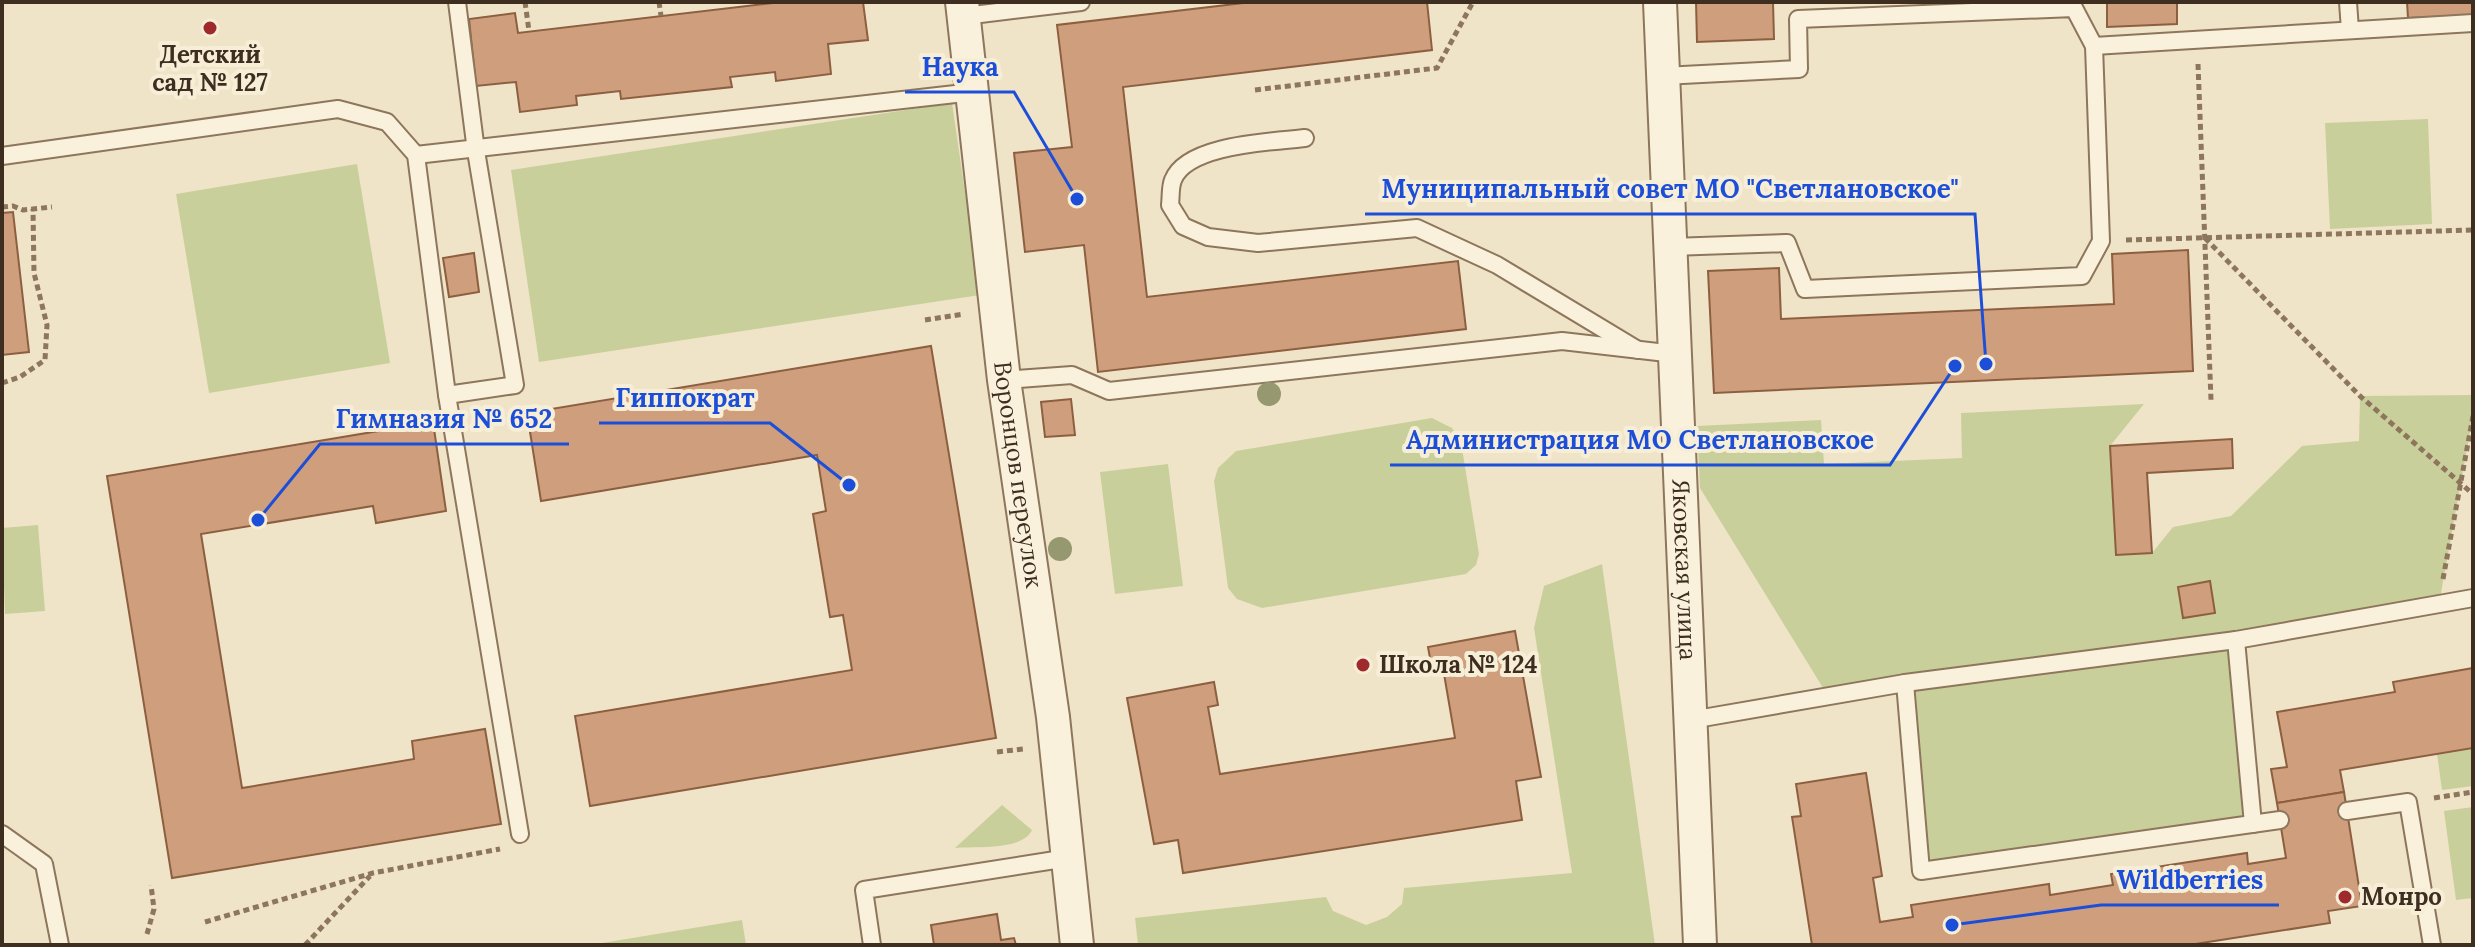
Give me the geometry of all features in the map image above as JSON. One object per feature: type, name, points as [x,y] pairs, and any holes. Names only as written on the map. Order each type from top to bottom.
[{"type":"street","name":"Яковская улица","points":[[1660,2],[1700,945]]},
{"type":"street","name":"Воронцов переулок","points":[[963,9],[1004,380],[1053,717],[1077,945]]},
{"type":"lane","points":[[447,395],[515,385],[476,151],[457,2]]},
{"type":"lane","points":[[963,9],[1081,2]]},
{"type":"lane","points":[[2348,2],[2350,30]]},
{"type":"lane","points":[[1663,76],[1799,69],[1798,19],[2074,8],[2094,46],[2101,241],[2082,276],[1805,289],[1787,243],[1671,247]]},
{"type":"lane","points":[[2094,46],[2473,23]]},
{"type":"lane","points":[[416,155],[476,151],[973,92]]},
{"type":"lane","points":[[2,156],[338,109],[387,122],[416,155],[447,395],[520,834]]},
{"type":"lane","points":[[1305,138],[1228,148],[1190,161],[1173,179],[1170,205],[1183,226],[1208,237],[1258,243],[1417,228],[1497,265],[1638,350]]},
{"type":"lane","points":[[1004,380],[1072,375],[1109,391],[1562,341],[1675,354]]},
{"type":"lane","points":[[1691,720],[1905,683],[2236,640],[2473,598]]},
{"type":"lane","points":[[2236,640],[2253,824]]},
{"type":"lane","points":[[1905,683],[1921,871],[2280,820]]},
{"type":"lane","points":[[2347,811],[2408,802],[2432,945]]},
{"type":"lane","points":[[2,834],[44,864],[60,945]]},
{"type":"lane","points":[[872,945],[864,890],[1068,858]]},
{"type":"path","points":[[525,2],[529,31]]},
{"type":"path","points":[[659,2],[661,16]]},
{"type":"path","points":[[1255,90],[1437,68],[1473,2]]},
{"type":"path","points":[[2197,39],[2211,400]]},
{"type":"path","points":[[2,207],[52,207]]},
{"type":"path","points":[[2,383],[20,377],[45,360],[47,325],[34,273],[33,209]]},
{"type":"path","points":[[2101,241],[2473,230]]},
{"type":"path","points":[[2205,238],[2360,396],[2473,494]]},
{"type":"path","points":[[925,320],[961,314]]},
{"type":"path","points":[[2439,604],[2473,416]]},
{"type":"path","points":[[997,752],[1019,750]]},
{"type":"path","points":[[2408,802],[2473,792]]},
{"type":"path","points":[[205,922],[373,873],[504,848],[520,834]]},
{"type":"path","points":[[305,945],[373,873]]},
{"type":"path","points":[[147,934],[154,909],[151,885]]},
{"type":"green space","points":[[952,103],[980,295],[539,362],[511,170]]},
{"type":"green space","points":[[2428,119],[2432,224],[2330,229],[2325,123]]},
{"type":"green space","points":[[357,164],[390,363],[209,393],[176,194]]},
{"type":"green space","points":[[2473,395],[2473,416],[2439,604],[2236,641],[2253,824],[1921,871],[1905,683],[1828,696],[1700,488],[1697,426],[1821,420],[1824,464],[1962,458],[1961,413],[2144,404],[2110,446],[2116,554],[2152,553],[2173,527],[2231,516],[2302,446],[2359,441],[2360,396]]},
{"type":"green space","points":[[1432,418],[1452,428],[1461,442],[1479,554],[1476,565],[1466,574],[1262,608],[1237,599],[1228,588],[1214,481],[1218,468],[1236,451]]},
{"type":"green space","points":[[1168,464],[1183,586],[1115,594],[1100,472]]},
{"type":"green space","points":[[38,525],[45,611],[5,614],[2,528]]},
{"type":"green space","points":[[1602,564],[1655,945],[1138,945],[1135,918],[1326,897],[1333,911],[1366,925],[1387,917],[1402,904],[1404,888],[1572,873],[1534,628],[1544,586]]},
{"type":"green space","points":[[2473,748],[2473,786],[2442,790],[2437,754]]},
{"type":"green space","points":[[1002,805],[1032,830],[1027,837],[1009,844],[955,848]]},
{"type":"green space","points":[[2473,807],[2473,898],[2456,900],[2444,811]]},
{"type":"green space","points":[[742,920],[746,945],[588,945],[602,943]]},
{"type":"building","points":[[782,2],[863,2],[868,40],[828,44],[831,74],[776,81],[775,72],[730,77],[732,87],[621,99],[620,91],[576,96],[577,105],[520,112],[516,82],[476,86],[469,19],[515,13],[518,33]]},
{"type":"building","points":[[1252,2],[1427,2],[1432,50],[1123,87],[1147,297],[1458,261],[1466,329],[1098,372],[1084,245],[1025,252],[1014,153],[1072,147],[1057,25]]},
{"type":"building","points":[[1696,2],[1773,2],[1774,39],[1697,42]]},
{"type":"building","points":[[2107,2],[2177,2],[2177,24],[2107,27]]},
{"type":"building","points":[[2407,2],[2473,2],[2473,15],[2408,18]]},
{"type":"building","points":[[13,212],[29,352],[2,355],[2,213]]},
{"type":"building","points":[[2188,250],[2193,371],[1714,393],[1708,271],[1779,268],[1781,319],[2114,304],[2112,254]]},
{"type":"building","points":[[474,253],[479,292],[449,297],[443,258]]},
{"type":"building","points":[[931,346],[996,738],[590,806],[575,716],[852,670],[843,615],[830,617],[813,514],[826,511],[817,455],[541,501],[527,413]]},
{"type":"building","points":[[1071,399],[1075,435],[1045,437],[1041,402]]},
{"type":"building","points":[[433,422],[446,511],[376,523],[373,506],[201,534],[242,788],[414,759],[412,741],[485,729],[501,824],[172,878],[107,476]]},
{"type":"building","points":[[2232,439],[2233,468],[2147,473],[2152,553],[2116,555],[2110,446]]},
{"type":"building","points":[[2210,581],[2215,613],[2183,618],[2178,587]]},
{"type":"building","points":[[1515,631],[1541,777],[1516,781],[1522,820],[1183,873],[1178,840],[1154,844],[1127,698],[1214,682],[1218,705],[1208,707],[1220,774],[1455,738],[1443,668],[1432,669],[1428,647]]},
{"type":"building","points":[[2473,668],[2473,748],[2340,770],[2344,792],[2277,803],[2271,769],[2287,767],[2277,712],[2395,692],[2393,682]]},
{"type":"building","points":[[1866,773],[1882,876],[1873,878],[1880,922],[1913,917],[1911,905],[2049,884],[2050,895],[2113,885],[2111,874],[2247,853],[2248,864],[2286,858],[2277,803],[2344,792],[2362,906],[2328,911],[2330,923],[2189,945],[1812,945],[1792,817],[1801,816],[1796,784]]},
{"type":"building","points":[[997,914],[1001,940],[1014,938],[1016,945],[934,945],[931,925]]},
{"type":"place","name":"Детский сад № 127","points":[[210,28]]},
{"type":"place","name":"Наука","points":[[1077,199]]},
{"type":"place","name":"Муниципальный совет МО \"Светлановское\"","points":[[1986,364]]},
{"type":"place","name":"Администрация МО Светлановское","points":[[1955,366]]},
{"type":"place","name":"Гиппократ","points":[[849,485]]},
{"type":"place","name":"Гимназия № 652","points":[[258,520]]},
{"type":"place","name":"Школа № 124","points":[[1363,665]]},
{"type":"place","name":"Монро","points":[[2345,897]]},
{"type":"place","name":"Wildberries","points":[[1952,925]]}]
